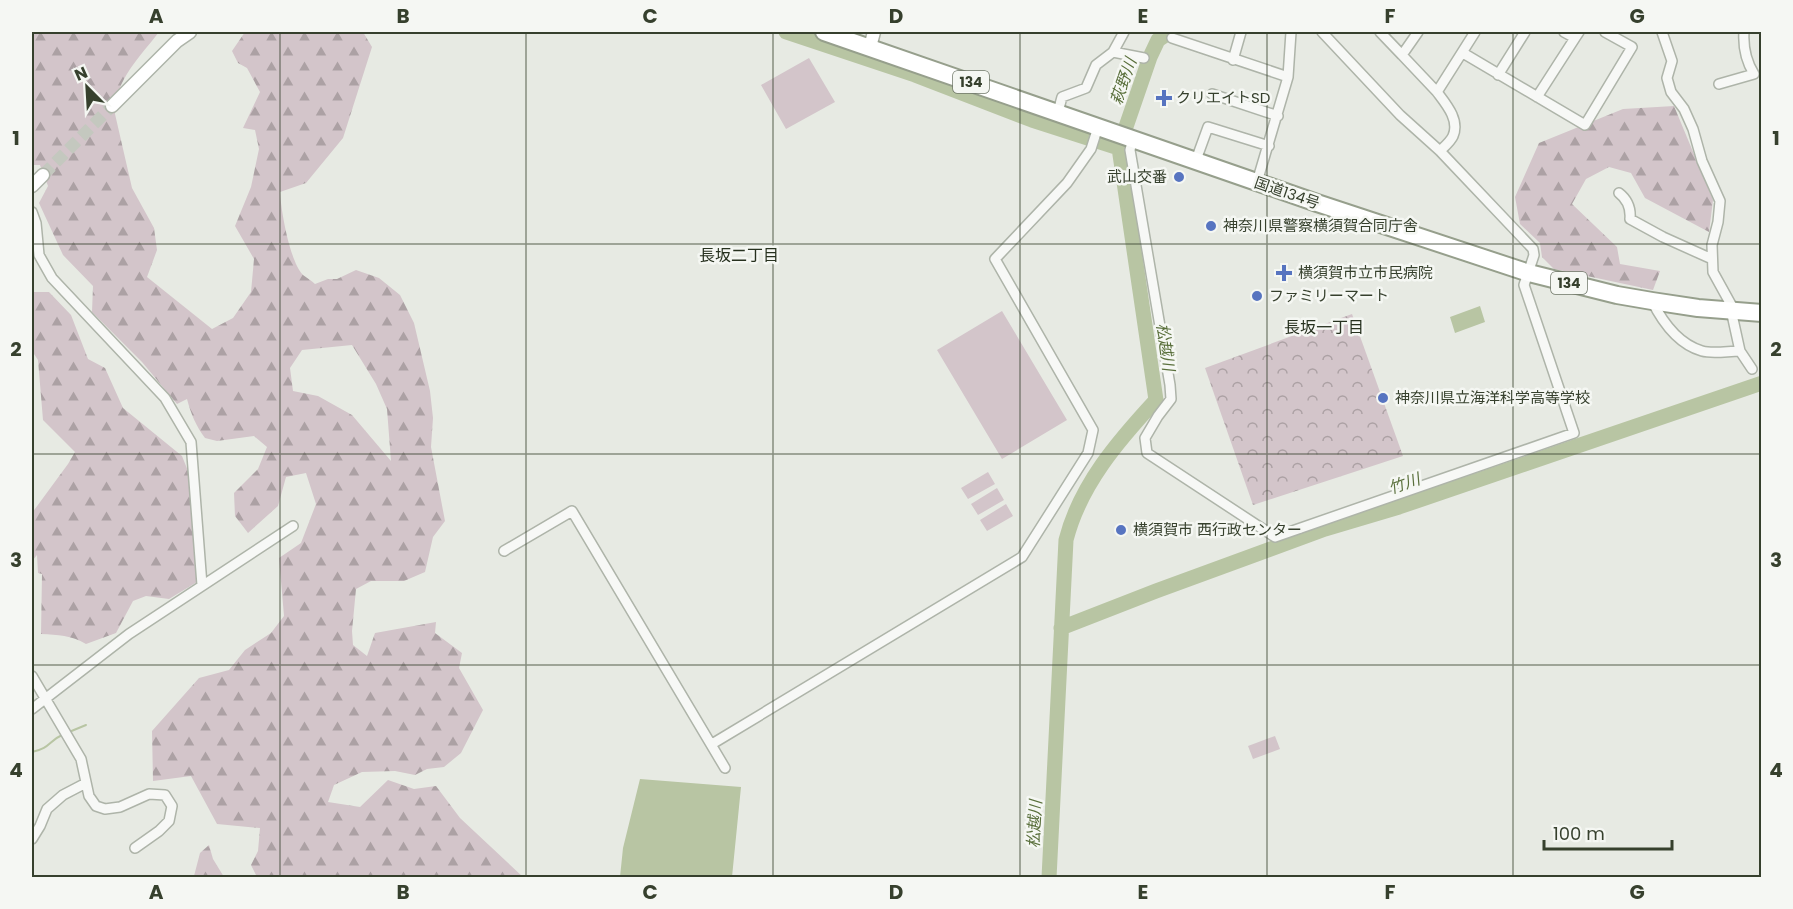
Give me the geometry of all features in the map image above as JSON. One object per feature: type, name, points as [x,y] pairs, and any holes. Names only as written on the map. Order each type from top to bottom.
[{"type":"highway","name":"国道134号","points":[[824,32],[872,39],[1098,127],[1528,273],[1617,295],[1761,313]]},
{"type":"main road","points":[[112,106],[177,41],[190,32]]},
{"type":"main road","points":[[32,186],[43,175]]},
{"type":"street","points":[[1058,112],[1062,97],[1086,88],[1096,65],[1113,52],[1124,32]]},
{"type":"street","points":[[1233,60],[1241,32]]},
{"type":"street","points":[[1257,182],[1288,77],[1291,32]]},
{"type":"street","points":[[1126,136],[1171,399],[1145,438],[1147,453],[1275,537],[1574,433],[1524,285],[1534,255],[1533,249],[1440,151],[1400,115],[1322,32]]},
{"type":"street","points":[[1380,32],[1437,92],[1452,114],[1453,137],[1440,151]]},
{"type":"street","points":[[1402,55],[1418,32]]},
{"type":"street","points":[[1437,92],[1475,32]]},
{"type":"street","points":[[1497,75],[1525,32]]},
{"type":"street","points":[[1537,97],[1577,35],[1564,32]]},
{"type":"street","points":[[1463,53],[1585,125],[1632,47],[1605,32]]},
{"type":"street","points":[[1662,32],[1672,61],[1667,78],[1671,92],[1684,109],[1693,129],[1702,161],[1720,201],[1712,245],[1713,272],[1732,310],[1740,351],[1752,369]]},
{"type":"street","points":[[1719,84],[1754,74],[1748,63],[1743,43],[1744,32]]},
{"type":"street","points":[[1172,38],[1288,77]]},
{"type":"street","points":[[1113,52],[1144,58]]},
{"type":"street","points":[[1212,94],[1278,116]]},
{"type":"street","points":[[712,744],[1022,557],[1088,453],[1093,430],[995,260],[1066,183],[1091,149],[1098,127]]},
{"type":"street","points":[[1196,160],[1208,127],[1269,146]]},
{"type":"street","points":[[1619,193],[1626,198],[1630,208],[1630,219],[1712,259]]},
{"type":"street","points":[[32,212],[36,223],[35,258],[165,398],[191,442],[201,585]]},
{"type":"street","points":[[1652,301],[1659,315],[1683,341],[1701,351],[1740,351]]},
{"type":"street","points":[[504,551],[572,511],[725,768]]},
{"type":"street","points":[[32,709],[103,652],[293,526]]},
{"type":"street","points":[[32,676],[81,759],[90,796],[96,806],[105,809],[120,807],[148,794],[165,795],[172,806],[169,821],[135,848]]},
{"type":"street","points":[[32,838],[47,809],[63,795],[86,783]]},
{"type":"green space","points":[[32,32],[159,32],[123,80],[115,114],[132,188],[154,228],[157,250],[147,277],[212,329],[233,318],[251,292],[254,259],[235,226],[251,187],[259,149],[255,130],[243,128],[260,92],[247,68],[238,63],[232,51],[245,32],[363,32],[372,47],[343,138],[306,183],[280,192],[282,211],[287,236],[298,268],[315,284],[328,279],[337,279],[356,270],[379,278],[400,295],[414,323],[430,391],[433,418],[431,447],[445,521],[433,537],[425,572],[404,581],[371,581],[356,589],[353,645],[367,656],[375,633],[436,622],[435,633],[462,653],[459,668],[483,710],[461,753],[444,767],[427,769],[415,775],[395,771],[362,772],[334,785],[328,802],[360,807],[388,780],[414,789],[436,786],[460,818],[523,877],[257,877],[251,865],[258,851],[260,828],[217,824],[191,776],[153,781],[152,731],[199,678],[229,670],[245,650],[271,633],[284,616],[279,558],[301,543],[316,504],[306,473],[286,477],[278,506],[248,533],[235,516],[234,493],[258,469],[267,447],[254,436],[217,441],[205,438],[194,420],[187,399],[177,404],[142,362],[92,312],[93,286],[63,255],[39,203],[48,186],[40,165],[32,165]],"holes":[[[352,345],[376,384],[387,409],[391,461],[352,415],[318,396],[293,391],[290,368],[302,350]]]},
{"type":"green space","points":[[809,58],[835,102],[786,129],[761,85]]},
{"type":"green space","points":[[1674,106],[1713,200],[1709,232],[1645,198],[1631,173],[1609,167],[1586,179],[1572,204],[1617,247],[1620,264],[1660,271],[1653,290],[1554,269],[1542,257],[1540,243],[1520,224],[1515,197],[1539,143],[1623,109]]},
{"type":"green space","points":[[32,292],[49,292],[71,315],[88,359],[105,368],[123,408],[182,456],[190,476],[197,582],[169,599],[146,596],[133,601],[116,633],[86,644],[70,637],[41,634],[42,574],[38,573],[37,555],[32,561],[32,513],[75,452],[43,420],[38,360],[32,351]]},
{"type":"green space","points":[[1002,311],[1067,420],[1002,459],[937,350]]},
{"type":"green space","points":[[1352,314],[1403,456],[1253,505],[1205,368]]},
{"type":"green space","points":[[988,472],[995,484],[968,499],[961,488]]},
{"type":"green space","points":[[997,488],[1004,500],[978,515],[971,504]]},
{"type":"green space","points":[[1006,504],[1013,516],[987,531],[980,520]]},
{"type":"green space","points":[[1275,736],[1280,749],[1253,759],[1248,746]]},
{"type":"green space","points":[[209,845],[213,859],[224,877],[194,876],[200,853]]},
{"type":"shaded area","points":[[1480,306],[1485,322],[1455,333],[1450,317]]},
{"type":"shaded area","points":[[640,779],[741,787],[732,877],[620,877],[623,848]]},
{"type":"waterway","name":"松越川","points":[[786,32],[915,75],[1032,120],[1119,148],[1156,400],[1128,431],[1091,482],[1072,520],[1066,540],[1049,878]]},
{"type":"waterway","name":"萩野川","points":[[1119,147],[1150,57],[1158,40],[1170,32]]},
{"type":"waterway","name":"竹川","points":[[1061,628],[1325,529],[1399,507],[1762,383]]},
{"type":"waterway","points":[[69,732],[86,725]]},
{"type":"waterway","points":[[32,752],[43,748],[64,734]]},
{"type":"tunnel","points":[[43,175],[112,106]]},
{"type":"place","name":"クリエイトSD","points":[[1164,98]]},
{"type":"place","name":"武山交番","points":[[1179,177]]},
{"type":"place","name":"神奈川県警察横須賀合同庁舎","points":[[1211,226]]},
{"type":"place","name":"横須賀市立市民病院","points":[[1284,273]]},
{"type":"place","name":"ファミリーマート","points":[[1257,296]]},
{"type":"place","name":"神奈川県立海洋科学高等学校","points":[[1383,398]]},
{"type":"place","name":"横須賀市 西行政センター","points":[[1121,530]]},
{"type":"district","name":"長坂二丁目","points":[[739,255]]},
{"type":"district","name":"長坂一丁目","points":[[1324,327]]}]
